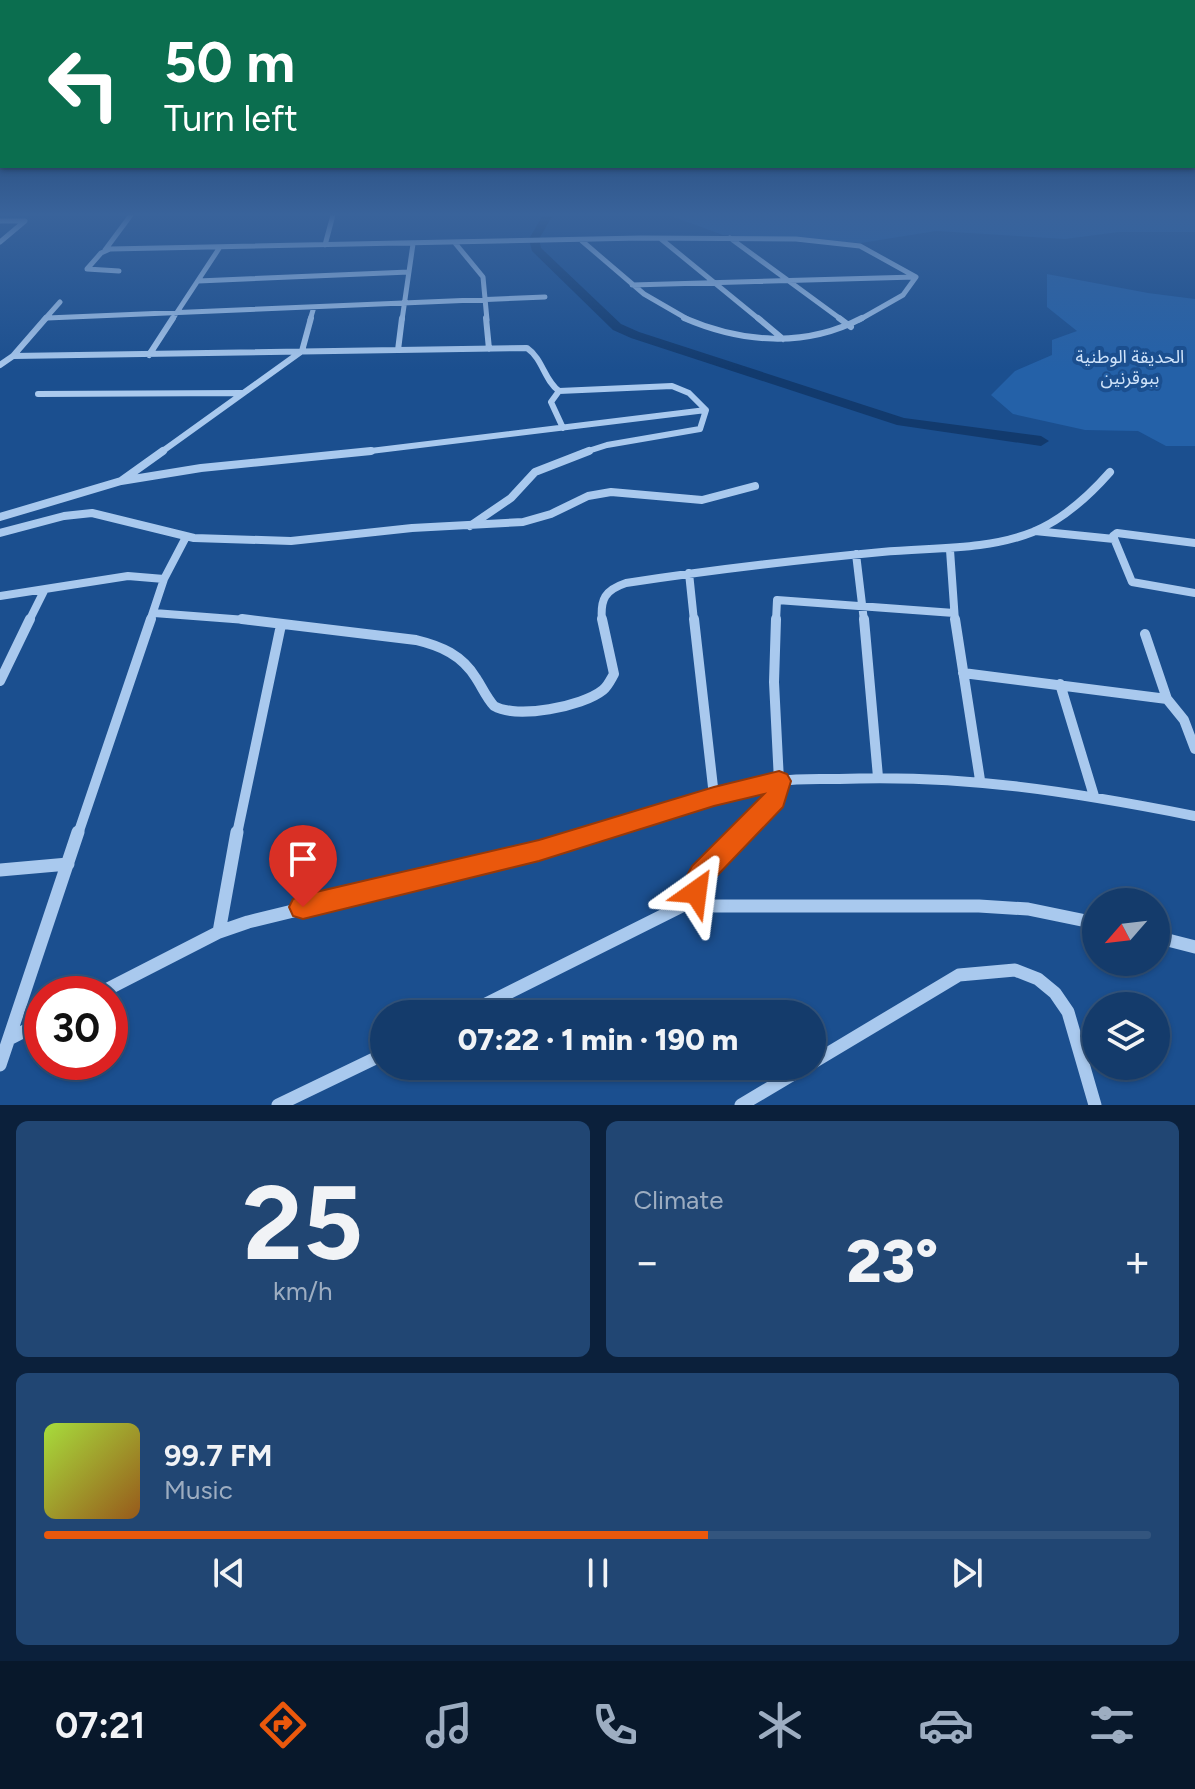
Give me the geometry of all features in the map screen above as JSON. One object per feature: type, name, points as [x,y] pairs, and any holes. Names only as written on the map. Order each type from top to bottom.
[{"type":"street","points":[[89,267],[87,269],[119,271]]},
{"type":"street","points":[[149,355],[207,267]]},
{"type":"street","points":[[398,350],[410,267]]},
{"type":"street","points":[[474,267],[483,277],[489,349]]},
{"type":"street","points":[[611,267],[632,285],[687,320],[750,339],[803,340],[851,327],[899,297],[915,283],[916,277]]},
{"type":"street","points":[[696,267],[784,340]]},
{"type":"street","points":[[767,267],[851,327]]},
{"type":"street","points":[[896,267],[916,277]]},
{"type":"street","points":[[198,281],[409,272]]},
{"type":"street","points":[[632,285],[916,277]]},
{"type":"street","points":[[47,318],[545,297]]},
{"type":"street","points":[[0,365],[13,356],[60,302]]},
{"type":"street","points":[[121,481],[302,351],[314,307]]},
{"type":"street","points":[[13,356],[532,349],[548,382],[559,391]]},
{"type":"street","points":[[563,428],[551,402],[559,391],[672,386],[689,393],[706,410]]},
{"type":"street","points":[[38,394],[243,393]]},
{"type":"street","points":[[0,517],[121,481],[201,468],[286,461],[706,410]]},
{"type":"street","points":[[470,526],[511,498],[544,467],[607,445],[700,429],[706,410]]},
{"type":"street","points":[[154,613],[211,615],[416,640],[445,647],[471,668],[489,700],[500,710],[514,714],[591,698],[606,688],[614,674],[601,616],[601,602],[608,590],[626,583],[689,573],[905,549],[950,550],[983,546],[1034,531],[1078,506],[1110,472]]},
{"type":"street","points":[[0,533],[64,516],[92,513],[186,537],[291,541],[535,519],[599,494],[629,492],[679,500],[702,500],[755,486]]},
{"type":"street","points":[[1034,531],[1114,539]]},
{"type":"street","points":[[1195,543],[1113,534],[1132,582],[1195,593]]},
{"type":"street","points":[[0,1065],[164,579],[186,537]]},
{"type":"street","points":[[950,550],[954,613],[980,780]]},
{"type":"street","points":[[856,554],[878,777]]},
{"type":"street","points":[[689,573],[714,796]]},
{"type":"street","points":[[0,596],[128,576],[164,579]]},
{"type":"street","points":[[0,681],[44,591]]},
{"type":"street","points":[[954,613],[863,604],[782,599],[776,602],[774,682],[779,781],[775,800],[701,874],[695,885],[700,897],[716,907],[1016,908],[1082,920]]},
{"type":"street","points":[[219,932],[251,758],[281,625]]},
{"type":"street","points":[[1145,634],[1167,699],[1189,720],[1195,749]]},
{"type":"street","points":[[963,673],[1167,699]]},
{"type":"street","points":[[1060,684],[1094,796]]},
{"type":"street","points":[[128,979],[219,932],[303,907],[539,851],[714,796],[779,781],[878,777],[980,780],[1094,796],[1195,816]]},
{"type":"street","points":[[0,870],[68,864]]},
{"type":"street","points":[[494,1000],[700,897]]},
{"type":"street","points":[[1170,941],[1195,947]]},
{"type":"street","points":[[826,1054],[959,975],[1015,970],[1038,979],[1055,993],[1068,1012],[1095,1105]]},
{"type":"street","points":[[9,1039],[24,1031]]},
{"type":"street","points":[[278,1105],[370,1061]]},
{"type":"street","points":[[745,1105],[785,1080]]},
{"type":"green space","name":"الحديقة الوطنية ببوقرنين","points":[[1047,274],[1195,299],[1195,446],[1166,446],[1138,431],[1085,430],[1013,414],[991,395],[1015,371],[1052,355],[1052,340],[1077,331],[1047,307]]},
{"type":"waterway","points":[[554,267],[617,327],[635,335],[902,422],[1041,441]]},
{"type":"route","points":[[303,907],[539,851],[714,796],[779,781],[775,800],[701,874],[695,885],[696,892]]}]
